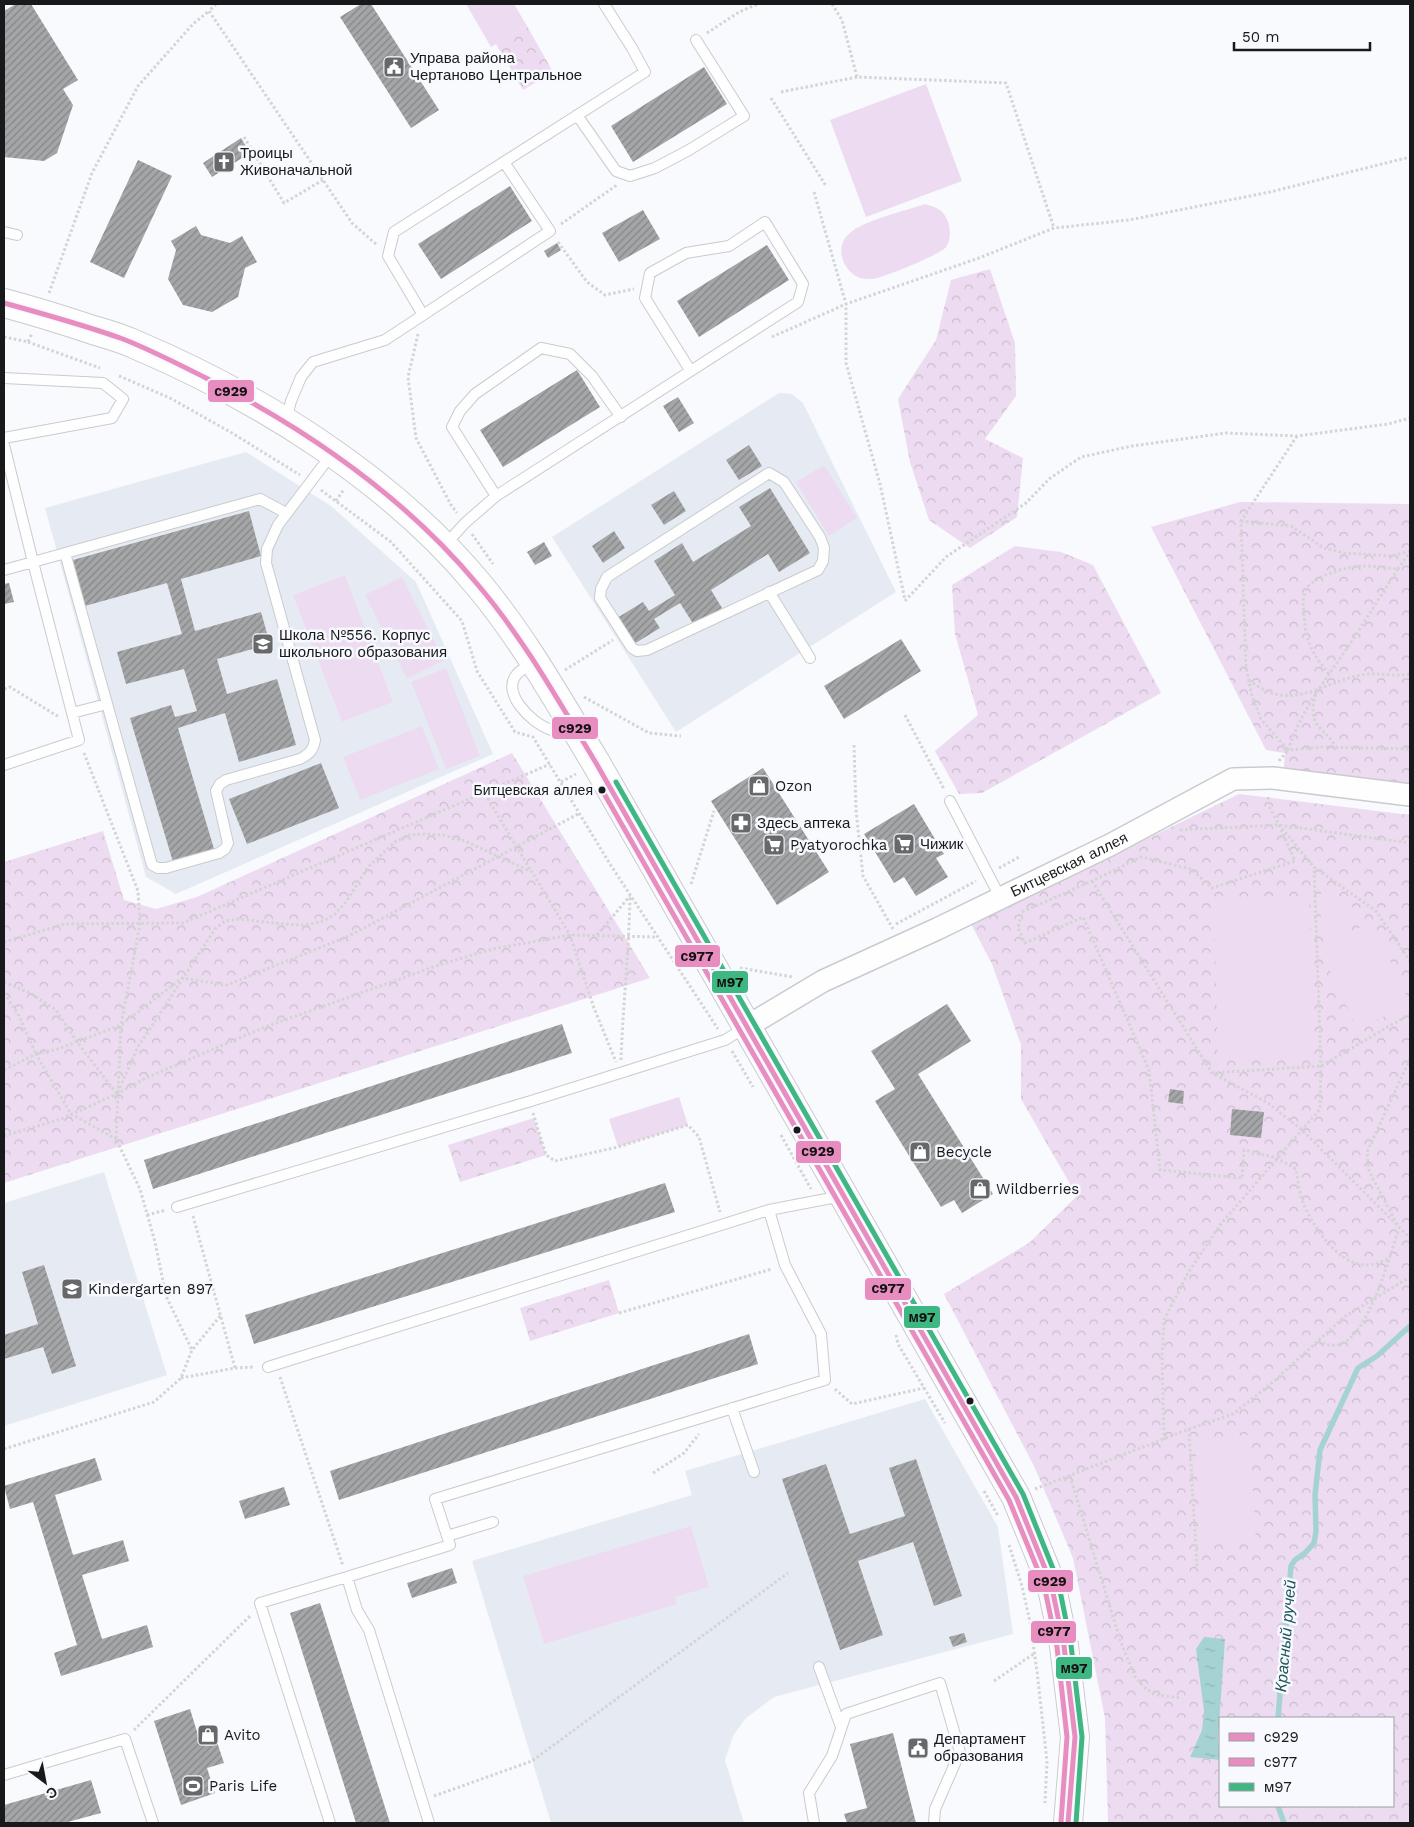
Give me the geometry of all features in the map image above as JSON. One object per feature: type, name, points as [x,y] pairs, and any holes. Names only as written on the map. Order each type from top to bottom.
[{"type":"street","points":[[4,303],[41,312],[132,343],[184,367],[285,421],[365,476],[444,546],[547,662],[581,739],[735,1034],[830,1198],[1016,1497],[1051,1582],[1064,1646],[1075,1737],[1068,1823]]},
{"type":"street","name":"Битцевская аллея","points":[[735,1034],[823,981],[1110,845],[1233,779],[1266,777],[1410,795]]},
{"type":"lane","points":[[423,315],[388,256],[394,232],[645,72],[604,4]]},
{"type":"lane","points":[[577,115],[616,171],[630,176],[655,168],[689,150],[744,116],[700,37]]},
{"type":"lane","points":[[285,421],[301,377],[313,362],[385,340],[550,231],[504,162]]},
{"type":"lane","points":[[444,546],[465,523],[496,496],[798,302],[803,284],[765,222],[729,246],[686,253],[650,273],[645,298],[690,370]]},
{"type":"lane","points":[[4,232],[17,235]]},
{"type":"lane","points":[[496,496],[452,427],[460,411],[475,394],[541,348],[570,354],[592,376],[620,418]]},
{"type":"lane","points":[[4,378],[103,383],[123,399],[112,418],[4,438]]},
{"type":"lane","points":[[4,445],[79,740],[4,765]]},
{"type":"lane","points":[[65,553],[152,864],[158,868],[166,868],[219,853],[225,849],[228,843],[216,791],[220,784],[226,780],[300,759],[309,754],[314,748],[315,740],[266,562],[271,536],[286,513],[333,453]]},
{"type":"lane","points":[[769,473],[777,476],[789,488],[820,537],[824,548],[823,561],[818,570],[770,592],[642,651],[632,648],[600,598],[601,589],[607,577],[769,473]]},
{"type":"lane","points":[[4,570],[260,499],[286,513]]},
{"type":"lane","points":[[770,592],[810,658]]},
{"type":"lane","points":[[547,662],[517,673],[512,684],[514,696],[525,713],[547,729],[581,739]]},
{"type":"lane","points":[[72,713],[106,704]]},
{"type":"lane","points":[[950,801],[1000,898]]},
{"type":"lane","points":[[176,1207],[531,1101],[735,1034]]},
{"type":"lane","points":[[272,1366],[769,1210],[830,1198]]},
{"type":"lane","points":[[330,1823],[260,1603],[450,1545],[435,1499],[825,1380],[821,1334],[785,1265],[769,1210]]},
{"type":"lane","points":[[732,1408],[754,1472]]},
{"type":"lane","points":[[447,1536],[493,1522]]},
{"type":"lane","points":[[347,1577],[358,1610],[369,1630],[429,1823]]},
{"type":"lane","points":[[819,1667],[842,1727]]},
{"type":"lane","points":[[814,1823],[809,1793],[832,1756],[846,1714],[940,1684],[960,1752],[935,1808],[934,1823]]},
{"type":"lane","points":[[4,1775],[125,1739],[153,1823]]},
{"type":"path","points":[[28,342],[41,312],[92,173],[138,86],[193,24],[216,4]]},
{"type":"path","points":[[700,37],[739,12],[758,4]]},
{"type":"path","points":[[832,4],[842,20],[857,77]]},
{"type":"path","points":[[209,10],[352,223],[388,256]]},
{"type":"path","points":[[781,92],[857,77],[1006,83],[1054,228]]},
{"type":"path","points":[[771,98],[826,186]]},
{"type":"path","points":[[244,137],[284,203],[323,180]]},
{"type":"path","points":[[846,304],[979,258],[1054,228],[1129,220],[1270,192],[1410,157]]},
{"type":"path","points":[[630,176],[550,231],[587,282],[605,295],[647,286]]},
{"type":"path","points":[[814,192],[846,304],[846,363],[880,484],[905,601],[946,557],[1026,503],[1049,479],[1081,457],[1132,446],[1226,433],[1297,436],[1388,424],[1410,418]]},
{"type":"path","points":[[423,315],[408,377],[416,438],[451,505],[498,572]]},
{"type":"path","points":[[4,337],[28,342],[102,369]]},
{"type":"path","points":[[110,372],[170,398],[232,433],[310,482],[391,542],[462,621],[477,671],[515,732],[534,737],[657,937],[735,1034],[754,1089]]},
{"type":"path","points":[[1288,750],[1261,719],[1252,696],[1246,667],[1241,521],[1297,436]]},
{"type":"path","points":[[1241,521],[1291,526],[1324,548],[1344,554],[1392,556],[1410,552]]},
{"type":"path","points":[[1389,1258],[1374,1265],[1358,1263],[1336,1253],[1318,1231],[1302,1202],[1296,1169],[1277,1158],[1244,1150],[1242,1178],[1160,1170],[1150,1070],[1083,917],[1025,943],[1018,928],[1022,912],[1141,857],[1191,869],[1212,888],[1295,861],[1270,808],[1266,777],[1288,750],[1296,726],[1317,691],[1410,552]]},
{"type":"path","points":[[1329,674],[1309,645],[1304,623],[1303,603],[1307,589],[1318,578],[1362,566],[1398,569]]},
{"type":"path","points":[[565,670],[616,638]]},
{"type":"path","points":[[547,662],[565,670],[570,677]]},
{"type":"path","points":[[1249,680],[1262,691],[1284,696],[1317,691],[1345,679],[1368,674],[1410,674]]},
{"type":"path","points":[[4,689],[10,687],[76,728]]},
{"type":"path","points":[[579,690],[584,697],[649,733],[681,736]]},
{"type":"path","points":[[1317,691],[1312,708],[1313,718],[1320,730],[1336,747]]},
{"type":"path","points":[[904,715],[950,801]]},
{"type":"path","points":[[79,740],[138,891],[140,924],[121,1026],[116,1138],[140,1189],[155,1242],[166,1296],[192,1350]]},
{"type":"path","points":[[854,745],[856,810],[863,876],[902,945]]},
{"type":"path","points":[[1288,750],[1336,747],[1410,749]]},
{"type":"path","points":[[4,942],[65,924],[183,923],[485,794],[550,764]]},
{"type":"path","points":[[561,782],[582,770]]},
{"type":"path","points":[[485,794],[570,935],[594,1008],[620,1073]]},
{"type":"path","points":[[689,888],[714,811]]},
{"type":"path","points":[[4,1070],[36,1054],[58,1050],[121,1026],[182,978],[227,985],[349,936],[580,812]]},
{"type":"path","points":[[1279,825],[1314,867],[1376,911],[1410,961]]},
{"type":"path","points":[[1173,831],[1279,825],[1410,843]]},
{"type":"path","points":[[405,828],[409,835]]},
{"type":"path","points":[[117,1094],[138,1047],[215,929],[225,921],[239,919],[303,925],[321,922],[334,915],[346,902],[368,867],[388,847],[409,835],[443,834],[466,841],[532,872]]},
{"type":"path","points":[[892,927],[1020,856]]},
{"type":"path","points":[[1164,1440],[1162,1356],[1164,1320],[1188,1273],[1220,1225],[1320,1109],[1321,1066],[1314,867]]},
{"type":"path","points":[[1092,881],[1212,1072],[1268,1103],[1302,1130],[1410,1238]]},
{"type":"path","points":[[597,935],[630,895]]},
{"type":"path","points":[[620,1073],[630,895]]},
{"type":"path","points":[[4,1136],[61,1119],[117,1094],[146,1078],[265,1027],[432,968],[492,949],[570,935],[657,937]]},
{"type":"path","points":[[735,960],[745,976]]},
{"type":"path","points":[[740,968],[823,981]]},
{"type":"path","points":[[4,982],[30,992],[56,1010],[77,1042],[117,1094]]},
{"type":"path","points":[[4,993],[18,1014],[36,1054],[71,1114],[116,1138]]},
{"type":"path","points":[[1212,1072],[1321,1066],[1410,1014]]},
{"type":"path","points":[[1318,1341],[1325,1344],[1338,1345],[1351,1338],[1363,1322],[1376,1296],[1399,1228],[1369,1171],[1367,1152],[1410,1059]]},
{"type":"path","points":[[531,1101],[546,1155],[555,1161],[618,1147],[688,1125],[699,1137],[723,1225]]},
{"type":"path","points":[[778,1130],[830,1198]]},
{"type":"path","points":[[190,1203],[235,1368]]},
{"type":"path","points":[[147,1215],[176,1207]]},
{"type":"path","points":[[619,1313],[785,1265]]},
{"type":"path","points":[[1016,1497],[1189,1429],[1233,1414],[1273,1382],[1344,1317],[1410,1277]]},
{"type":"path","points":[[4,1449],[154,1402],[181,1378],[192,1350],[221,1315]]},
{"type":"path","points":[[895,1334],[898,1344],[950,1430]]},
{"type":"path","points":[[181,1378],[235,1368],[272,1366],[338,1551]]},
{"type":"path","points":[[825,1380],[852,1404],[924,1388]]},
{"type":"path","points":[[653,1473],[684,1453],[714,1414]]},
{"type":"path","points":[[1189,1429],[1196,1567]]},
{"type":"path","points":[[1070,1476],[1120,1640],[1135,1677],[1145,1688],[1156,1695],[1181,1698]]},
{"type":"path","points":[[983,1488],[1000,1520]]},
{"type":"path","points":[[1009,1544],[1022,1586],[1035,1653],[1047,1761],[1045,1806]]},
{"type":"path","points":[[422,1800],[532,1761],[788,1573]]},
{"type":"path","points":[[125,1739],[246,1621],[260,1603]]},
{"type":"path","points":[[994,1681],[1035,1653]]},
{"type":"shaded area","points":[[779,393],[792,394],[803,403],[896,592],[676,732],[552,537]]},
{"type":"shaded area","name":"Школа №556. Корпус школьного образования","points":[[246,452],[331,506],[416,582],[493,754],[176,894],[146,877],[45,508]]},
{"type":"shaded area","name":"Kindergarten 897","points":[[104,1172],[167,1375],[4,1426],[4,1203]]},
{"type":"shaded area","points":[[925,1399],[998,1527],[1013,1634],[774,1697],[745,1719],[733,1736],[725,1760],[744,1823],[551,1823],[472,1561],[692,1495],[685,1471]]},
{"type":"green space","points":[[466,4],[514,4],[527,26],[491,47]]},
{"type":"green space","points":[[527,26],[553,72],[523,90],[496,44]]},
{"type":"green space","points":[[926,84],[962,181],[866,217],[830,120]]},
{"type":"green space","points":[[925,204],[938,209],[947,219],[950,234],[946,247],[924,260],[879,278],[859,278],[849,270],[843,260],[841,249],[845,238],[850,233],[874,220]]},
{"type":"green space","points":[[990,269],[1015,343],[1016,396],[985,439],[1023,458],[1017,517],[970,548],[929,520],[910,462],[898,399],[936,340],[951,280]]},
{"type":"green space","points":[[824,465],[857,518],[829,536],[796,482]]},
{"type":"green space","points":[[1240,502],[1410,504],[1410,790],[1283,775],[1285,753],[1266,750],[1151,527]]},
{"type":"green space","points":[[1015,546],[1061,552],[1093,565],[1161,693],[982,793],[959,794],[935,751],[978,715],[955,634],[952,585]]},
{"type":"green space","points":[[345,575],[393,702],[342,722],[293,595]]},
{"type":"green space","points":[[402,577],[444,660],[407,679],[365,595]]},
{"type":"green space","points":[[446,668],[480,756],[446,769],[411,682]]},
{"type":"green space","points":[[422,726],[439,769],[360,800],[343,757]]},
{"type":"green space","points":[[512,753],[650,978],[4,1183],[4,862],[103,831],[124,900],[156,909],[197,897]]},
{"type":"green space","points":[[1239,794],[1410,815],[1410,1823],[1108,1823],[1105,1718],[1073,1558],[1035,1468],[944,1294],[1029,1243],[1077,1196],[1021,1099],[1021,1045],[992,964],[971,924]]},
{"type":"green space","points":[[1321,884],[1366,917],[1321,938]]},
{"type":"green space","points":[[1309,898],[1313,1058],[1218,1060],[1214,901]]},
{"type":"green space","points":[[1372,922],[1410,1004],[1357,1029],[1319,947]]},
{"type":"green space","points":[[679,1097],[688,1125],[618,1147],[609,1119]]},
{"type":"green space","points":[[534,1118],[546,1155],[460,1182],[448,1145]]},
{"type":"green space","points":[[609,1280],[619,1313],[530,1341],[520,1308]]},
{"type":"green space","points":[[1250,1435],[1256,1542],[1201,1545],[1195,1438]]},
{"type":"green space","points":[[691,1526],[709,1587],[675,1597],[677,1604],[544,1644],[523,1576]]},
{"type":"water","points":[[1204,1637],[1225,1639],[1219,1717],[1219,1760],[1190,1757],[1202,1730],[1204,1711],[1196,1649]]},
{"type":"building","points":[[16,4],[31,4],[78,80],[63,89],[73,105],[57,153],[44,161],[4,157],[4,11]]},
{"type":"building","points":[[361,4],[371,4],[439,110],[411,128],[340,17]]},
{"type":"building","points":[[704,67],[727,104],[633,162],[611,126]]},
{"type":"building","points":[[241,138],[250,153],[212,177],[203,163]]},
{"type":"building","points":[[138,160],[172,176],[124,278],[90,262]]},
{"type":"building","points":[[510,186],[532,221],[441,279],[418,244]]},
{"type":"building","points":[[643,210],[660,239],[619,262],[602,233]]},
{"type":"building","points":[[196,226],[201,235],[230,243],[242,236],[257,262],[245,268],[238,297],[212,312],[183,305],[168,279],[176,250],[171,241]]},
{"type":"building","points":[[557,243],[561,250],[548,258],[544,251]]},
{"type":"building","points":[[767,245],[789,280],[699,337],[677,301]]},
{"type":"building","points":[[577,370],[600,407],[503,467],[480,430]]},
{"type":"building","points":[[678,397],[694,423],[679,432],[663,406]]},
{"type":"building","points":[[749,445],[762,466],[739,480],[726,460]]},
{"type":"building","points":[[770,488],[810,553],[779,572],[768,554],[711,590],[722,608],[694,625],[680,603],[654,619],[660,628],[634,644],[617,618],[643,602],[649,611],[675,595],[654,561],[682,543],[693,562],[751,526],[739,507]]},
{"type":"building","points":[[674,491],[686,511],[664,525],[651,505]]},
{"type":"building","points":[[249,511],[261,556],[181,579],[195,631],[261,612],[270,644],[217,659],[227,694],[277,679],[296,745],[239,762],[225,713],[178,728],[214,849],[173,862],[130,718],[171,705],[175,717],[197,711],[184,669],[126,684],[117,652],[182,634],[167,583],[85,606],[73,560]]},
{"type":"building","points":[[614,531],[625,548],[603,563],[592,546]]},
{"type":"building","points":[[544,542],[552,556],[535,565],[527,552]]},
{"type":"building","points":[[9,583],[14,602],[4,604],[4,584]]},
{"type":"building","points":[[901,639],[921,671],[844,719],[824,686]]},
{"type":"building","points":[[321,763],[339,808],[247,844],[229,799]]},
{"type":"building","points":[[763,768],[829,872],[777,905],[711,801]]},
{"type":"building","name":"Чижик","points":[[914,804],[944,854],[936,858],[948,877],[916,896],[904,877],[894,883],[864,834]]},
{"type":"building","points":[[947,1004],[971,1041],[918,1074],[993,1194],[962,1213],[954,1200],[941,1207],[875,1101],[895,1089],[871,1051]]},
{"type":"building","points":[[562,1024],[572,1053],[153,1189],[144,1160]]},
{"type":"building","points":[[1170,1089],[1184,1091],[1183,1104],[1168,1102]]},
{"type":"building","points":[[1232,1109],[1264,1112],[1261,1138],[1230,1135]]},
{"type":"building","points":[[665,1183],[675,1212],[254,1344],[245,1315]]},
{"type":"building","points":[[44,1265],[76,1366],[52,1374],[43,1347],[4,1359],[4,1335],[38,1324],[22,1272]]},
{"type":"building","points":[[749,1334],[758,1364],[339,1500],[330,1471]]},
{"type":"building","points":[[95,1458],[102,1480],[55,1495],[73,1555],[123,1540],[129,1561],[82,1575],[102,1639],[147,1625],[153,1647],[61,1676],[54,1653],[77,1645],[33,1502],[10,1509],[4,1486]]},
{"type":"building","points":[[916,1459],[962,1596],[934,1606],[913,1542],[858,1561],[883,1635],[840,1650],[782,1479],[826,1464],[850,1534],[905,1516],[889,1468]]},
{"type":"building","points":[[284,1487],[290,1505],[245,1519],[239,1501]]},
{"type":"building","points":[[452,1568],[457,1583],[412,1598],[407,1583]]},
{"type":"building","points":[[320,1603],[390,1823],[356,1823],[290,1613]]},
{"type":"building","points":[[964,1633],[967,1642],[953,1647],[949,1637]]},
{"type":"building","points":[[190,1709],[198,1735],[213,1730],[224,1763],[207,1768],[215,1793],[181,1805],[154,1721]]},
{"type":"building","points":[[893,1733],[916,1823],[847,1823],[844,1814],[867,1808],[850,1744]]},
{"type":"building","points":[[91,1780],[101,1813],[64,1823],[4,1823],[4,1805]]},
{"type":"waterway","name":"Красный ручей","points":[[1278,1717],[1291,1566],[1314,1543],[1316,1531],[1315,1495],[1320,1450],[1358,1368],[1377,1356],[1410,1326]]},
{"type":"waterway","name":"Красный ручей","points":[[1278,1807],[1284,1823]]},
{"type":"transit line","name":"с929","points":[[4,303],[94,329],[144,348],[242,397],[316,442],[352,467],[418,522],[478,585],[511,627],[596,763],[1016,1497],[1051,1583],[1064,1646],[1075,1737],[1068,1823]]},
{"type":"transit line","name":"м97","points":[[616,782],[1023,1494],[1058,1581],[1071,1645],[1082,1737],[1076,1823]]},
{"type":"transit line","name":"с977","points":[[602,790],[1009,1500],[1044,1585],[1057,1647],[1067,1737],[1061,1822]]},
{"type":"place","name":"Управа района Чертаново Центральное","points":[[394,67]]},
{"type":"place","name":"Троицы Живоначальной","points":[[224,162]]},
{"type":"place","name":"Школа №556. Корпус школьного образования","points":[[263,644]]},
{"type":"place","name":"Ozon","points":[[759,786]]},
{"type":"place","name":"Битцевская аллея","points":[[602,790]]},
{"type":"place","name":"Здесь аптека","points":[[741,823]]},
{"type":"place","name":"Чижик","points":[[904,844]]},
{"type":"place","name":"Pyatyorochka","points":[[774,845]]},
{"type":"place","name":"Becycle","points":[[920,1152]]},
{"type":"place","name":"Wildberries","points":[[980,1189]]},
{"type":"place","name":"Kindergarten 897","points":[[72,1289]]},
{"type":"place","name":"Avito","points":[[208,1735]]},
{"type":"place","name":"Департамент образования","points":[[918,1748]]},
{"type":"place","name":"Paris Life","points":[[193,1786]]}]
